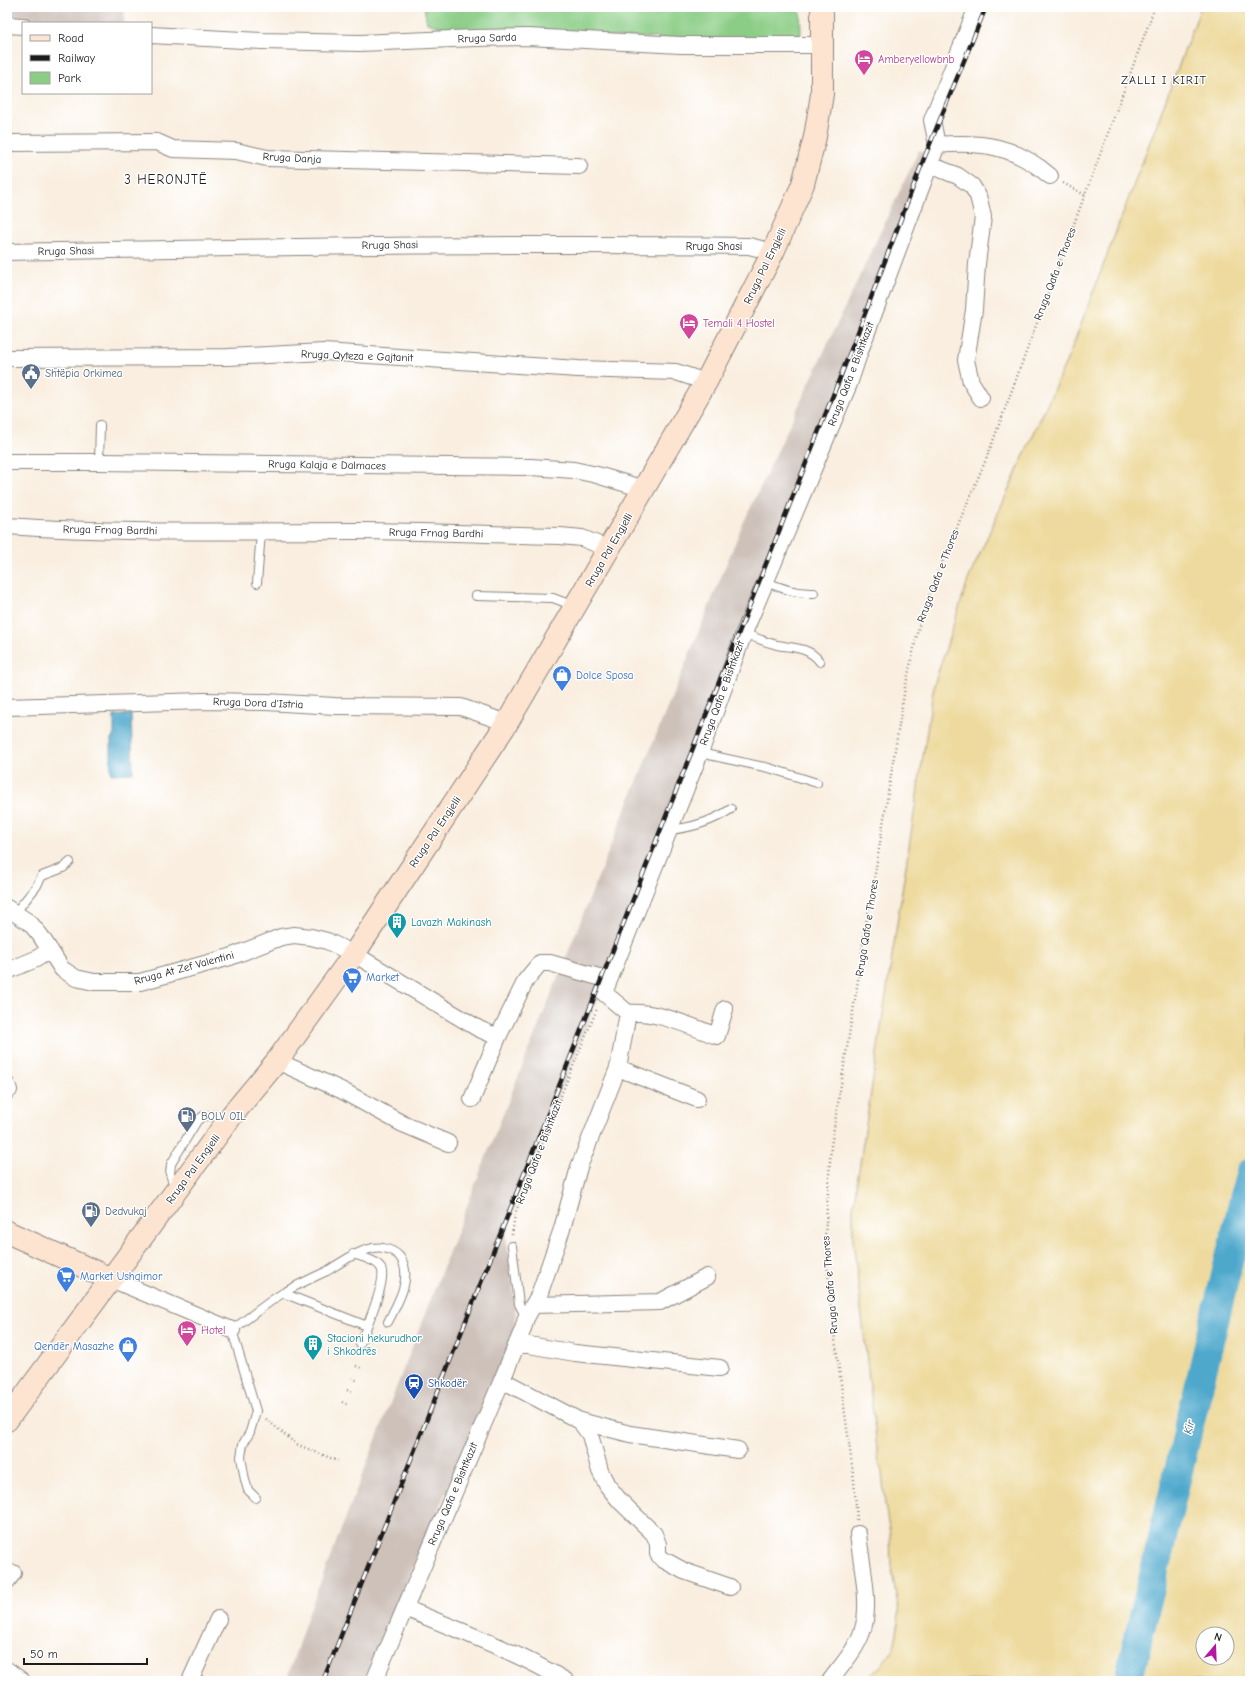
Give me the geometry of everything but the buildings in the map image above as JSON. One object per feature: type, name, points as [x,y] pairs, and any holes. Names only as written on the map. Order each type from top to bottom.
[{"type":"main road","name":"Rruga Pal Engjelli","points":[[7,1420],[232,1115],[277,1061],[354,954],[507,723],[706,382],[773,252],[803,184],[815,137],[822,94],[822,7]]},
{"type":"main road","points":[[7,1232],[111,1279]]},
{"type":"street","points":[[977,7],[932,120],[937,144],[961,143],[1010,150],[1027,159],[1050,176]]},
{"type":"street","points":[[7,25],[22,26]]},
{"type":"street","name":"Rruga Sarda","points":[[152,34],[262,41],[360,43],[528,37],[680,45],[823,45]]},
{"type":"street","name":"Rruga Danja","points":[[7,143],[157,142],[173,149],[236,151],[267,158],[579,166]]},
{"type":"street","name":"Rruga Qafa e Bishtkazit","points":[[607,986],[700,753],[744,633],[849,384],[937,144]]},
{"type":"street","points":[[930,165],[958,176],[972,186],[978,196],[983,217],[977,264],[974,310],[966,360],[971,382],[981,398]]},
{"type":"street","name":"Rruga Shasi","points":[[7,252],[215,247],[446,245],[749,246],[773,252]]},
{"type":"street","name":"Rruga Qyteza e Gajtanit","points":[[7,358],[228,357],[324,352],[578,369],[676,372],[706,382]]},
{"type":"street","name":"Rruga Kalaja e Dalmaces","points":[[7,462],[531,467],[574,470],[644,489]]},
{"type":"street","name":"Rruga Frnag Bardhi","points":[[7,526],[95,530],[261,532],[359,531],[560,536],[582,538],[609,549]]},
{"type":"street","name":"Rruga Dora d'Istria","points":[[7,707],[204,701],[266,702],[335,706],[461,707],[507,723]]},
{"type":"street","name":"Rruga At Zef Valentini","points":[[11,911],[30,922],[62,970],[76,978],[94,982],[140,982],[230,957],[274,940],[294,935],[327,941],[354,954]]},
{"type":"street","points":[[7,970],[36,959],[50,950]]},
{"type":"street","points":[[354,954],[479,1029],[498,1037]]},
{"type":"street","points":[[472,1099],[498,1037],[526,980],[540,963],[550,963],[578,972],[607,986],[628,1013],[639,1012],[657,1015],[717,1036],[725,1009]]},
{"type":"street","name":"Rruga Qafa e Bishtkazit","points":[[374,1681],[502,1380],[529,1312],[539,1295],[579,1167],[618,1068],[628,1013]]},
{"type":"street","points":[[277,1061],[340,1090],[403,1124],[448,1143]]},
{"type":"street","points":[[618,1068],[698,1099]]},
{"type":"street","points":[[529,1312],[660,1302],[707,1277]]},
{"type":"street","points":[[111,1279],[232,1330]]},
{"type":"street","points":[[517,1343],[575,1353],[720,1368]]},
{"type":"street","points":[[502,1380],[580,1421],[630,1434],[738,1450]]},
{"type":"street","points":[[580,1421],[590,1435],[600,1471],[607,1486],[620,1501],[654,1534],[658,1544],[658,1554],[662,1560],[684,1571],[730,1586]]},
{"type":"street","points":[[830,1681],[854,1648],[862,1634],[864,1624],[866,1603],[858,1534]]},
{"type":"street","points":[[405,1608],[512,1653],[547,1669],[566,1681]]},
{"type":"street","points":[[190,1681],[218,1619]]},
{"type":"street","points":[[7,1670],[22,1681]]},
{"type":"lane","points":[[99,462],[100,425]]},
{"type":"lane","points":[[257,583],[261,532]]},
{"type":"lane","points":[[766,582],[805,594],[814,593]]},
{"type":"lane","points":[[476,596],[553,598],[576,606]]},
{"type":"lane","name":"Rruga Qafa e Bishtkazit","points":[[744,633],[772,643],[809,651],[815,654],[820,662]]},
{"type":"lane","name":"Rruga Qafa e Bishtkazit","points":[[700,753],[769,768],[817,783]]},
{"type":"lane","points":[[669,830],[694,825],[730,809]]},
{"type":"lane","name":"Rruga At Zef Valentini","points":[[11,911],[36,887],[42,876],[63,868],[70,862]]},
{"type":"lane","points":[[512,1246],[519,1304],[529,1312]]},
{"type":"lane","points":[[256,1498],[248,1490],[241,1457],[243,1444],[250,1432],[256,1411],[232,1330],[283,1293],[328,1270],[353,1254],[373,1248],[383,1247],[399,1255],[404,1263],[406,1271],[405,1283],[397,1306],[388,1322]]},
{"type":"lane","points":[[353,1254],[376,1263],[381,1268],[382,1277],[380,1290],[360,1344]]},
{"type":"lane","points":[[283,1293],[367,1326]]},
{"type":"path","name":"Rruga Qafa e Thores","points":[[858,1534],[854,1480],[831,1310],[825,1237],[831,1146],[860,968],[863,940],[905,688],[918,626],[936,576],[987,457],[1155,7]]},
{"type":"path","points":[[1050,176],[1085,195]]},
{"type":"path","name":"Rruga Qafa e Bishtkazit","points":[[512,1246],[512,1227],[515,1214],[566,1083],[607,986]]},
{"type":"path","points":[[356,1366],[363,1368]]},
{"type":"path","points":[[352,1378],[358,1381]]},
{"type":"path","points":[[347,1390],[353,1392]]},
{"type":"path","points":[[342,1402],[348,1405]]},
{"type":"path","points":[[256,1411],[296,1444],[338,1461]]},
{"type":"shaded area","points":[[7,7],[125,7],[124,22],[7,23]]},
{"type":"shaded area","points":[[919,150],[930,156],[505,1233],[511,1266],[516,1320],[509,1348],[364,1681],[286,1681],[309,1612],[486,1157],[613,840],[742,526]]},
{"type":"green space","points":[[424,7],[800,7],[801,34],[776,41],[462,33],[427,23]]},
{"type":"sand","points":[[1201,7],[1250,7],[1250,1681],[864,1681],[880,1667],[890,1655],[895,1643],[899,1612],[891,1566],[890,1534],[882,1472],[878,1457],[853,1239],[853,1208],[934,685],[968,580],[1070,353]]},
{"type":"water","points":[[131,714],[133,773],[111,774],[111,738],[114,737],[114,716]]},
{"type":"waterway","name":"Kir","points":[[1128,1681],[1250,1173]]},
{"type":"railway","points":[[323,1681],[858,332],[923,161],[986,7]]},
{"type":"place","name":"Amberyellowbnb","points":[[864,76]]},
{"type":"place","name":"Temali 4 Hostel","points":[[689,340]]},
{"type":"place","name":"Shtëpia Orkimea","points":[[31,390]]},
{"type":"place","name":"Dolce Sposa","points":[[562,692]]},
{"type":"place","name":"Lavazh Makinash","points":[[397,939]]},
{"type":"place","name":"Market","points":[[352,994]]},
{"type":"place","name":"BOLV OIL","points":[[187,1133]]},
{"type":"place","name":"Dedvukaj","points":[[91,1228]]},
{"type":"place","name":"Market Ushqimor","points":[[66,1293]]},
{"type":"place","name":"Hotel","points":[[187,1347]]},
{"type":"place","name":"Stacioni hekurudhor i Shkodrës","points":[[313,1361]]},
{"type":"place","name":"Qendër Masazhe","points":[[128,1363]]},
{"type":"place","name":"Shkodër","points":[[414,1400]]},
{"type":"district","name":"ZALLI I KIRIT","points":[[1164,80]]},
{"type":"district","name":"3 HERONJTË","points":[[166,179]]}]
